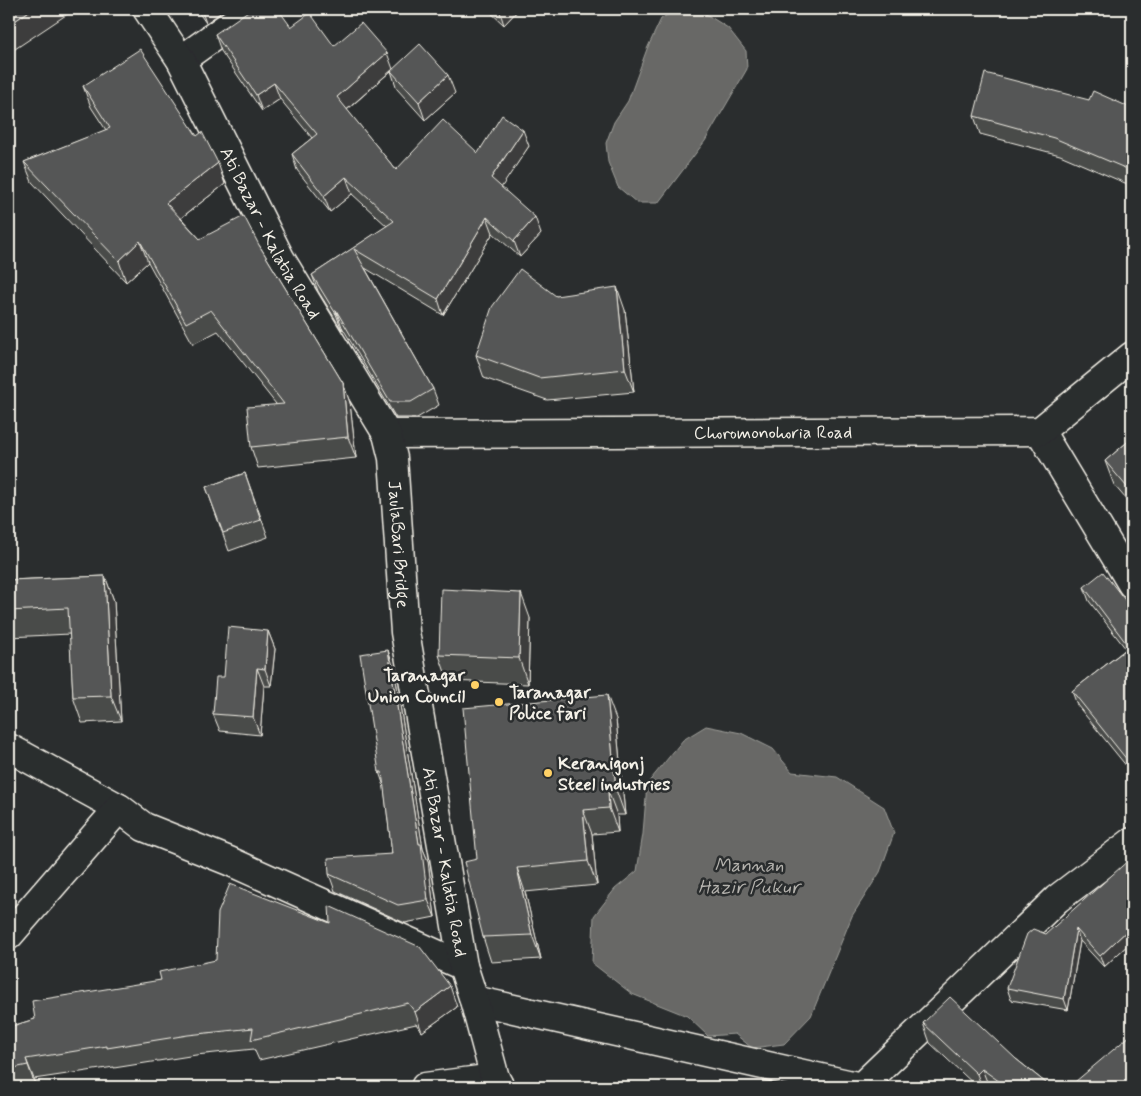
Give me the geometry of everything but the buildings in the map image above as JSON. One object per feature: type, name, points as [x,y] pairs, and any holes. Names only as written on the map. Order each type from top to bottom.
[{"type":"street","name":"Ati Bazar - Kalatia Road","points":[[147,9],[181,60],[280,258],[390,446]]},
{"type":"street","points":[[181,60],[252,9]]},
{"type":"street","points":[[1132,356],[1040,432],[1132,584]]},
{"type":"street","name":"Choromonohoria Road","points":[[390,446],[1040,432]]},
{"type":"street","name":"JaulaBari Bridge","points":[[390,446],[405,632]]},
{"type":"street","name":"Ati Bazar - Kalatia Road","points":[[405,632],[463,966],[498,1082]]},
{"type":"street","points":[[9,748],[119,808],[144,827],[229,861],[463,966]]},
{"type":"street","points":[[9,935],[119,808]]},
{"type":"street","points":[[474,1000],[861,1087],[1057,899],[1132,842]]},
{"type":"street","points":[[425,1087],[498,1082]]},
{"type":"water","points":[[676,9],[698,9],[728,28],[746,51],[747,69],[705,141],[658,203],[637,203],[618,187],[608,162],[606,143],[614,122],[628,101],[647,49],[661,19]]},
{"type":"water","name":"Mannan Hazir Pukur","points":[[706,726],[741,733],[773,749],[792,772],[837,777],[884,807],[894,833],[880,872],[852,916],[811,1016],[784,1044],[752,1048],[735,1034],[708,1036],[687,1016],[632,994],[592,963],[594,916],[615,889],[637,871],[643,834],[647,784],[683,740]]},
{"type":"place","name":"Taranagar Union Council","points":[[475,685]]},
{"type":"place","name":"Taranagar Police fari","points":[[499,702]]},
{"type":"place","name":"Keranigonj Steel industries","points":[[548,773]]}]
